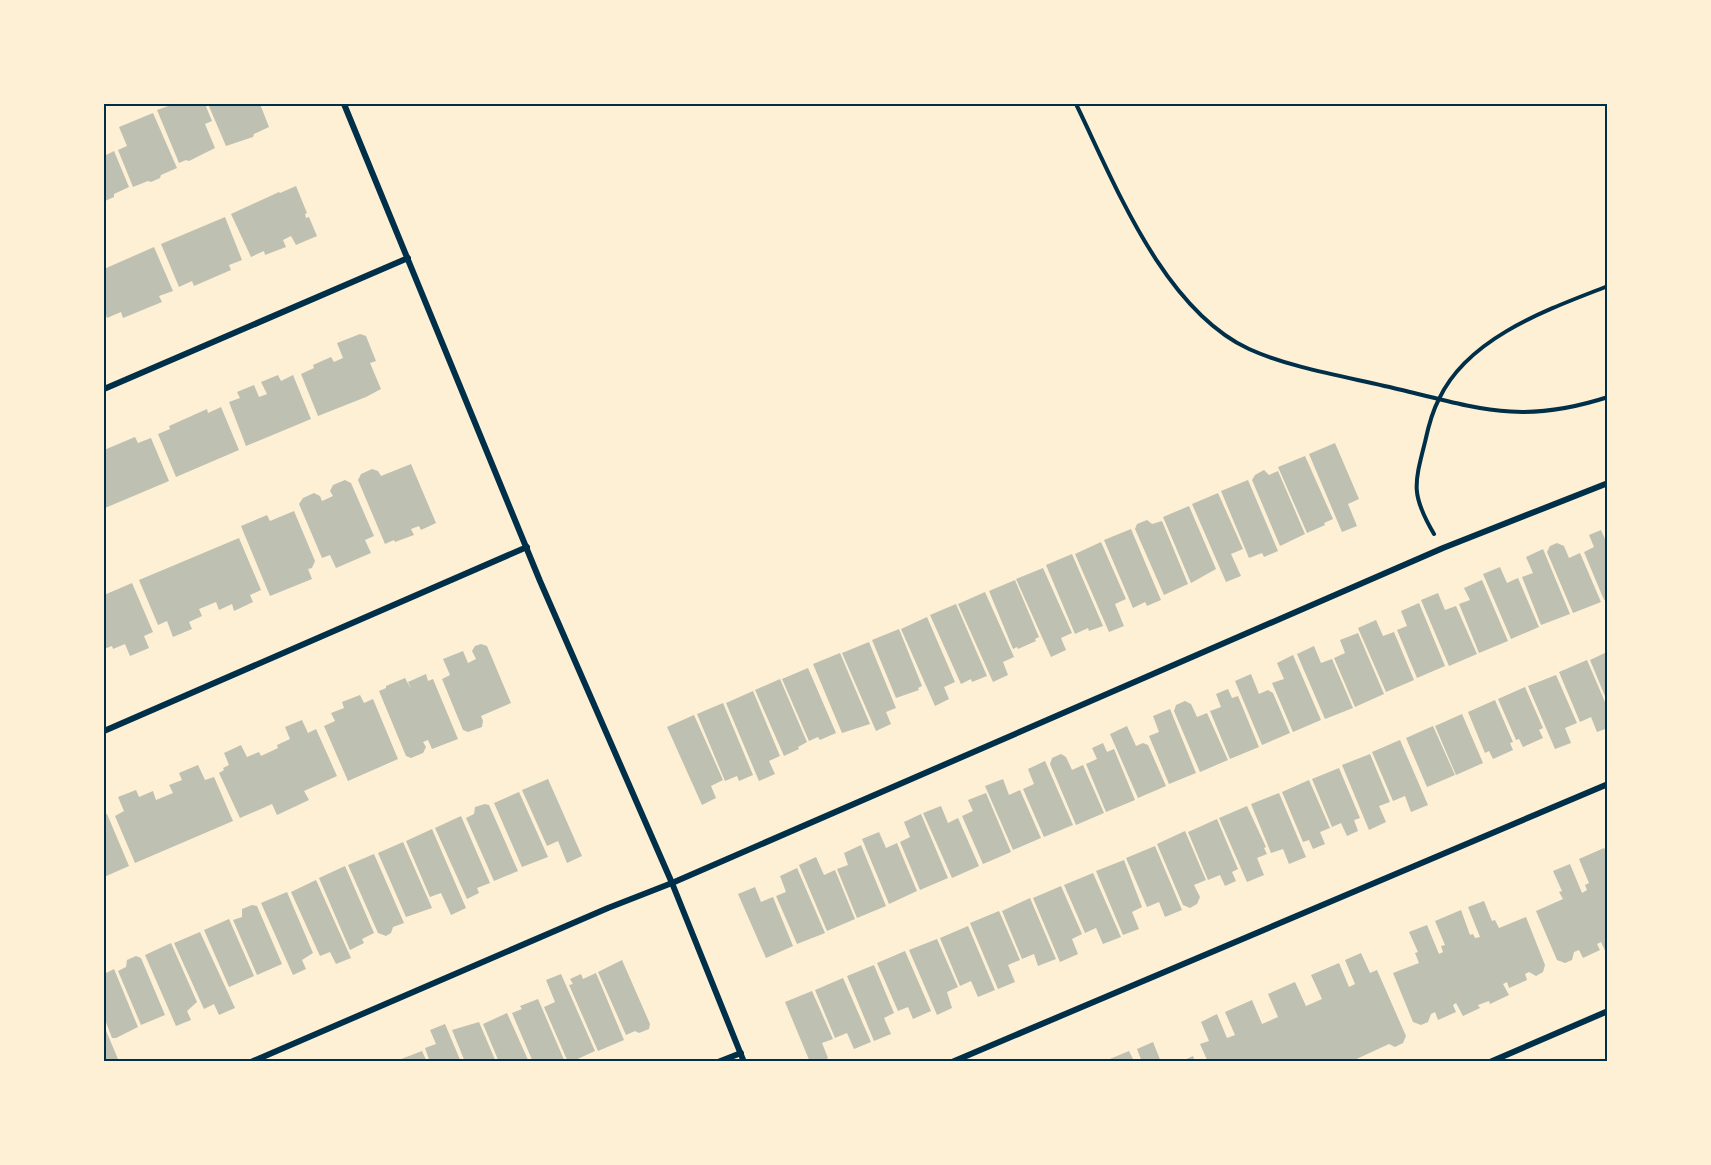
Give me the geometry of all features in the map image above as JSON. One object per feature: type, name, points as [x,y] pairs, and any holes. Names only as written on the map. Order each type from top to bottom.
[{"type":"street","points":[[344,104],[545,592],[672,883],[744,1062]]},
{"type":"street","points":[[104,389],[408,258]]},
{"type":"street","points":[[251,1062],[608,908],[672,883],[1443,548],[1608,483]]},
{"type":"street","points":[[104,731],[527,547]]},
{"type":"street","points":[[952,1062],[1608,784]]},
{"type":"street","points":[[1490,1062],[1608,1011]]},
{"type":"street","points":[[718,1062],[741,1053]]},
{"type":"path","points":[[1076,104],[1149,249],[1191,304],[1212,325],[1240,344],[1267,356],[1488,411],[1523,413],[1568,408],[1608,397]]},
{"type":"path","points":[[1443,548],[1421,510],[1416,487],[1427,434],[1439,399],[1470,359],[1498,336],[1534,317],[1608,286]]},
{"type":"building","points":[[174,104],[205,104],[212,121],[205,124],[215,148],[189,161],[179,163],[157,110]]},
{"type":"building","points":[[208,104],[260,104],[269,127],[254,134],[253,137],[226,146]]},
{"type":"building","points":[[153,113],[177,168],[151,182],[133,187],[118,150],[127,146],[119,127]]},
{"type":"building","points":[[114,151],[129,187],[105,201],[104,156]]},
{"type":"building","points":[[296,186],[307,213],[306,218],[309,217],[317,236],[296,245],[291,236],[283,240],[286,247],[265,255],[264,251],[251,257],[231,214]]},
{"type":"building","points":[[225,217],[242,260],[229,265],[231,270],[194,286],[192,281],[179,287],[161,244]]},
{"type":"building","points":[[154,247],[173,291],[159,296],[162,302],[123,318],[121,312],[107,318],[104,309],[104,269]]},
{"type":"building","points":[[360,334],[366,336],[376,361],[370,363],[381,389],[318,416],[301,374],[314,368],[313,365],[331,357],[334,362],[343,358],[337,343]]},
{"type":"building","points":[[278,375],[281,381],[293,375],[311,419],[246,446],[229,402],[240,398],[237,392],[254,385],[259,397],[267,394],[261,382]]},
{"type":"building","points":[[221,407],[239,450],[176,477],[158,434],[170,429],[169,426],[207,409],[208,413]]},
{"type":"building","points":[[135,437],[138,443],[151,438],[169,481],[105,508],[104,450]]},
{"type":"building","points":[[1335,443],[1359,499],[1348,504],[1357,526],[1342,532],[1309,454]]},
{"type":"building","points":[[1305,456],[1333,519],[1307,533],[1278,467]]},
{"type":"building","points":[[411,464],[436,523],[421,530],[419,526],[411,529],[414,535],[385,544],[358,480],[361,474],[372,469],[378,471],[381,476]]},
{"type":"building","points":[[1264,470],[1269,475],[1278,471],[1305,534],[1280,546],[1252,480],[1255,475]]},
{"type":"building","points":[[345,480],[351,483],[374,536],[365,540],[371,553],[336,568],[330,555],[322,558],[299,504],[303,498],[314,493],[320,496],[322,501],[333,496],[330,491],[333,485]]},
{"type":"building","points":[[1248,480],[1278,551],[1264,557],[1262,553],[1249,558],[1221,491]]},
{"type":"building","points":[[1218,493],[1243,549],[1231,554],[1241,576],[1226,582],[1192,504]]},
{"type":"building","points":[[1189,506],[1216,569],[1191,583],[1163,517]]},
{"type":"building","points":[[294,511],[315,561],[312,568],[308,569],[312,579],[270,596],[241,526],[267,515],[270,521]]},
{"type":"building","points":[[1147,520],[1152,524],[1162,521],[1188,584],[1164,595],[1135,529],[1137,524]]},
{"type":"building","points":[[1131,529],[1161,600],[1147,606],[1145,602],[1133,608],[1104,540]]},
{"type":"building","points":[[1601,530],[1605,539],[1608,539],[1608,598],[1604,600],[1584,552],[1594,547],[1589,535]]},
{"type":"building","points":[[239,538],[261,590],[250,595],[253,602],[234,611],[232,604],[219,610],[216,602],[199,609],[202,616],[189,622],[192,629],[173,637],[167,621],[158,625],[139,580]]},
{"type":"building","points":[[1101,542],[1126,599],[1115,604],[1124,626],[1109,632],[1075,554]]},
{"type":"building","points":[[1557,543],[1564,546],[1569,558],[1580,553],[1601,602],[1573,613],[1547,552],[1550,546]]},
{"type":"building","points":[[1543,549],[1570,614],[1541,625],[1522,577],[1533,573],[1526,557]]},
{"type":"building","points":[[1072,554],[1103,626],[1089,631],[1088,628],[1075,634],[1046,565]]},
{"type":"building","points":[[1500,567],[1507,583],[1518,578],[1539,627],[1511,639],[1483,574]]},
{"type":"building","points":[[1043,568],[1072,633],[1061,638],[1066,650],[1051,657],[1016,579]]},
{"type":"building","points":[[1015,580],[1039,637],[1035,639],[1036,641],[1018,649],[1017,647],[1013,649],[989,591]]},
{"type":"building","points":[[1482,580],[1508,641],[1479,653],[1459,604],[1470,600],[1464,588]]},
{"type":"building","points":[[132,583],[153,632],[144,636],[149,648],[130,656],[125,644],[113,649],[112,646],[104,649],[104,595]]},
{"type":"building","points":[[985,592],[1014,657],[1003,662],[1008,675],[993,682],[958,604]]},
{"type":"building","points":[[1438,593],[1445,610],[1456,606],[1477,654],[1449,666],[1421,600]]},
{"type":"building","points":[[1419,603],[1445,666],[1417,678],[1397,630],[1407,626],[1401,611]]},
{"type":"building","points":[[956,604],[987,676],[972,682],[971,679],[961,684],[930,615]]},
{"type":"building","points":[[927,617],[955,682],[944,687],[949,699],[935,706],[901,629]]},
{"type":"building","points":[[1376,620],[1383,636],[1394,632],[1414,680],[1386,692],[1358,628]]},
{"type":"building","points":[[899,629],[922,686],[918,688],[919,690],[896,698],[872,640]]},
{"type":"building","points":[[1358,633],[1384,694],[1355,707],[1334,658],[1345,653],[1340,640]]},
{"type":"building","points":[[869,642],[896,708],[886,712],[891,724],[876,731],[842,653]]},
{"type":"building","points":[[481,644],[487,646],[511,703],[481,716],[482,727],[468,732],[463,730],[442,679],[450,675],[443,659],[463,651],[468,663],[476,659],[472,651],[475,646]]},
{"type":"building","points":[[1314,646],[1321,663],[1332,659],[1353,708],[1325,719],[1297,654]]},
{"type":"building","points":[[1607,652],[1607,701],[1590,660]]},
{"type":"building","points":[[840,653],[870,724],[842,733],[813,664]]},
{"type":"building","points":[[1293,655],[1321,720],[1293,732],[1272,683],[1284,679],[1277,663]]},
{"type":"building","points":[[1587,660],[1608,709],[1608,728],[1597,732],[1591,717],[1580,722],[1559,672]]},
{"type":"building","points":[[808,668],[836,733],[820,740],[818,737],[809,741],[782,679]]},
{"type":"building","points":[[426,674],[428,681],[433,679],[458,739],[432,749],[428,740],[423,742],[426,747],[423,753],[411,758],[406,756],[379,691],[405,678],[411,689],[408,682]]},
{"type":"building","points":[[1251,674],[1259,694],[1268,690],[1273,693],[1290,733],[1262,745],[1235,681]]},
{"type":"building","points":[[1556,675],[1577,723],[1565,728],[1571,743],[1555,749],[1528,686]]},
{"type":"building","points":[[780,679],[807,742],[798,747],[799,749],[784,756],[755,690]]},
{"type":"building","points":[[1525,687],[1543,728],[1539,730],[1543,738],[1523,747],[1519,739],[1516,740],[1498,699]]},
{"type":"building","points":[[1228,689],[1232,698],[1238,696],[1259,747],[1230,759],[1210,711],[1221,707],[1216,694]]},
{"type":"building","points":[[753,691],[780,756],[769,761],[775,774],[759,781],[726,703]]},
{"type":"building","points":[[360,695],[364,703],[373,699],[398,759],[348,781],[324,726],[335,721],[331,713],[344,708],[342,702]]},
{"type":"building","points":[[1495,700],[1513,742],[1510,743],[1513,750],[1493,759],[1489,751],[1485,753],[1468,712]]},
{"type":"building","points":[[1185,701],[1191,704],[1197,717],[1207,713],[1228,760],[1200,772],[1174,711],[1176,705]]},
{"type":"building","points":[[723,703],[753,775],[739,781],[737,776],[725,781],[697,714]]},
{"type":"building","points":[[1170,709],[1196,773],[1169,784],[1149,736],[1159,732],[1153,716]]},
{"type":"building","points":[[1462,714],[1483,763],[1456,775],[1435,726]]},
{"type":"building","points":[[694,715],[723,780],[711,786],[716,798],[702,805],[667,727]]},
{"type":"building","points":[[302,720],[308,733],[316,729],[337,776],[304,791],[309,800],[277,815],[272,804],[240,818],[219,773],[229,765],[224,753],[241,745],[247,757],[259,752],[261,756],[290,739],[285,727]]},
{"type":"building","points":[[1127,726],[1136,746],[1143,743],[1148,745],[1166,786],[1138,798],[1110,734]]},
{"type":"building","points":[[1433,726],[1455,775],[1427,787],[1406,738]]},
{"type":"building","points":[[1400,740],[1428,805],[1411,812],[1405,796],[1393,801],[1372,752]]},
{"type":"building","points":[[1103,743],[1107,752],[1114,749],[1135,800],[1106,812],[1086,764],[1097,759],[1092,748]]},
{"type":"building","points":[[1061,754],[1066,757],[1072,770],[1083,765],[1104,813],[1076,825],[1050,764],[1052,758]]},
{"type":"building","points":[[1370,754],[1390,802],[1379,806],[1386,822],[1369,830],[1342,765]]},
{"type":"building","points":[[1045,761],[1073,825],[1044,837],[1023,789],[1034,784],[1028,769]]},
{"type":"building","points":[[198,765],[205,780],[214,777],[233,821],[135,863],[115,816],[124,811],[118,797],[136,790],[139,797],[153,791],[156,800],[173,793],[169,785],[182,780],[179,773]]},
{"type":"building","points":[[1339,768],[1360,818],[1354,820],[1358,831],[1347,836],[1341,823],[1332,827],[1312,779]]},
{"type":"building","points":[[548,779],[582,856],[567,863],[558,841],[547,846],[522,790]]},
{"type":"building","points":[[1003,779],[1009,795],[1020,790],[1041,838],[1013,850],[985,786]]},
{"type":"building","points":[[1309,780],[1330,828],[1320,832],[1325,844],[1313,849],[1309,840],[1303,842],[1282,792]]},
{"type":"building","points":[[519,792],[548,857],[522,867],[494,803]]},
{"type":"building","points":[[986,793],[1011,852],[983,864],[962,816],[973,811],[968,800]]},
{"type":"building","points":[[1279,793],[1306,857],[1289,864],[1283,849],[1271,853],[1251,804]]},
{"type":"building","points":[[489,805],[518,871],[494,881],[466,818],[474,814],[475,807]]},
{"type":"building","points":[[941,806],[948,823],[958,818],[979,866],[952,878],[923,813]]},
{"type":"building","points":[[1247,806],[1267,854],[1257,858],[1264,875],[1247,882],[1219,818]]},
{"type":"building","points":[[107,814],[129,866],[104,877],[104,815]]},
{"type":"building","points":[[921,814],[948,878],[920,890],[900,842],[910,837],[904,822]]},
{"type":"building","points":[[461,816],[490,883],[477,888],[479,893],[467,899],[435,828]]},
{"type":"building","points":[[1217,819],[1238,869],[1232,872],[1236,881],[1225,886],[1220,875],[1208,880],[1188,832]]},
{"type":"building","points":[[432,829],[466,908],[451,915],[441,893],[430,897],[406,841]]},
{"type":"building","points":[[1185,831],[1206,880],[1194,885],[1200,897],[1197,904],[1190,908],[1183,905],[1157,844]]},
{"type":"building","points":[[879,832],[886,848],[897,843],[917,891],[889,904],[862,839]]},
{"type":"building","points":[[403,842],[432,908],[406,917],[378,853]]},
{"type":"building","points":[[861,845],[886,906],[857,918],[837,869],[848,865],[844,853]]},
{"type":"building","points":[[1155,846],[1182,910],[1165,917],[1159,902],[1147,907],[1126,858]]},
{"type":"building","points":[[1604,848],[1608,855],[1608,957],[1601,942],[1597,944],[1600,950],[1583,958],[1579,950],[1574,952],[1572,960],[1565,963],[1557,960],[1536,911],[1563,899],[1553,871],[1570,864],[1582,893],[1587,890],[1585,885],[1589,883],[1579,859]]},
{"type":"building","points":[[374,854],[404,923],[393,927],[391,933],[386,936],[378,933],[348,865]]},
{"type":"building","points":[[816,857],[824,875],[835,870],[855,919],[827,931],[799,865]]},
{"type":"building","points":[[1124,860],[1142,907],[1132,912],[1139,929],[1123,935],[1096,871]]},
{"type":"building","points":[[345,866],[374,933],[362,939],[364,943],[350,950],[319,878]]},
{"type":"building","points":[[797,868],[825,933],[797,944],[776,896],[786,892],[780,876]]},
{"type":"building","points":[[1093,873],[1121,937],[1103,944],[1096,928],[1085,933],[1064,885]]},
{"type":"building","points":[[316,880],[351,958],[336,964],[330,952],[320,956],[291,892]]},
{"type":"building","points":[[1061,886],[1082,934],[1072,939],[1078,954],[1060,962],[1033,898]]},
{"type":"building","points":[[755,887],[761,902],[773,897],[793,946],[766,958],[738,894]]},
{"type":"building","points":[[287,892],[313,953],[302,960],[306,969],[293,975],[261,903]]},
{"type":"building","points":[[1030,898],[1056,959],[1038,966],[1034,954],[1022,959],[1002,911]]},
{"type":"building","points":[[1484,901],[1492,921],[1495,920],[1499,928],[1526,917],[1545,965],[1543,972],[1536,976],[1529,972],[1525,974],[1527,980],[1509,988],[1507,982],[1503,984],[1509,995],[1490,1004],[1489,1001],[1478,1005],[1480,1008],[1463,1016],[1456,1003],[1453,1005],[1456,1012],[1438,1020],[1435,1012],[1431,1014],[1428,1022],[1421,1025],[1413,1022],[1393,973],[1419,963],[1415,953],[1418,952],[1409,932],[1427,925],[1439,954],[1443,952],[1441,946],[1445,945],[1435,921],[1461,910],[1470,935],[1473,934],[1475,938],[1480,937],[1468,907]]},
{"type":"building","points":[[252,905],[257,906],[282,964],[257,975],[233,920],[242,917],[242,909]]},
{"type":"building","points":[[999,911],[1020,960],[1008,965],[1015,982],[998,989],[970,923]]},
{"type":"building","points":[[229,919],[254,976],[229,987],[204,930]]},
{"type":"building","points":[[968,926],[995,990],[978,997],[971,981],[960,986],[940,938]]},
{"type":"building","points":[[200,932],[235,1008],[219,1015],[214,1004],[204,1009],[174,943]]},
{"type":"building","points":[[937,939],[958,987],[947,992],[952,1008],[937,1015],[909,950]]},
{"type":"building","points":[[171,943],[197,1002],[187,1011],[191,1020],[176,1026],[145,955]]},
{"type":"building","points":[[905,951],[931,1011],[913,1019],[908,1007],[898,1011],[877,963]]},
{"type":"building","points":[[1361,953],[1370,973],[1377,970],[1406,1036],[1403,1043],[1395,1047],[1389,1044],[1350,1062],[1208,1062],[1200,1044],[1209,1041],[1201,1022],[1217,1014],[1227,1038],[1235,1035],[1225,1012],[1252,1000],[1262,1024],[1278,1017],[1268,994],[1295,982],[1306,1006],[1322,999],[1311,975],[1339,963],[1349,987],[1355,984],[1345,960]]},
{"type":"building","points":[[136,956],[141,958],[165,1015],[141,1025],[118,971],[126,967],[127,960]]},
{"type":"building","points":[[622,960],[650,1024],[649,1029],[626,1035],[598,972]]},
{"type":"building","points":[[874,965],[894,1013],[884,1018],[891,1034],[874,1041],[847,976]]},
{"type":"building","points":[[114,969],[138,1027],[112,1038],[104,1017],[104,974]]},
{"type":"building","points":[[596,973],[624,1040],[598,1051],[569,985],[573,984],[570,979],[581,974],[583,979]]},
{"type":"building","points":[[561,974],[595,1051],[571,1062],[568,1062],[544,1007],[555,1002],[546,980]]},
{"type":"building","points":[[843,978],[871,1042],[854,1049],[847,1033],[835,1038],[815,990]]},
{"type":"building","points":[[812,991],[833,1039],[822,1043],[828,1058],[821,1062],[810,1062],[785,1002]]},
{"type":"building","points":[[538,999],[565,1062],[533,1062],[512,1013],[522,1009],[520,1006]]},
{"type":"building","points":[[507,1013],[529,1062],[499,1062],[483,1024]]},
{"type":"building","points":[[479,1022],[496,1062],[465,1062],[452,1030]]},
{"type":"building","points":[[445,1024],[461,1062],[430,1062],[425,1048],[436,1044],[430,1030]]},
{"type":"building","points":[[104,1026],[118,1059],[113,1062],[104,1062]]},
{"type":"building","points":[[1153,1042],[1161,1062],[1142,1062],[1137,1049]]},
{"type":"building","points":[[422,1051],[427,1062],[396,1062],[396,1061]]},
{"type":"building","points":[[1129,1051],[1134,1061],[1105,1061]]},
{"type":"building","points":[[1193,1056],[1195,1062],[1180,1062]]}]
